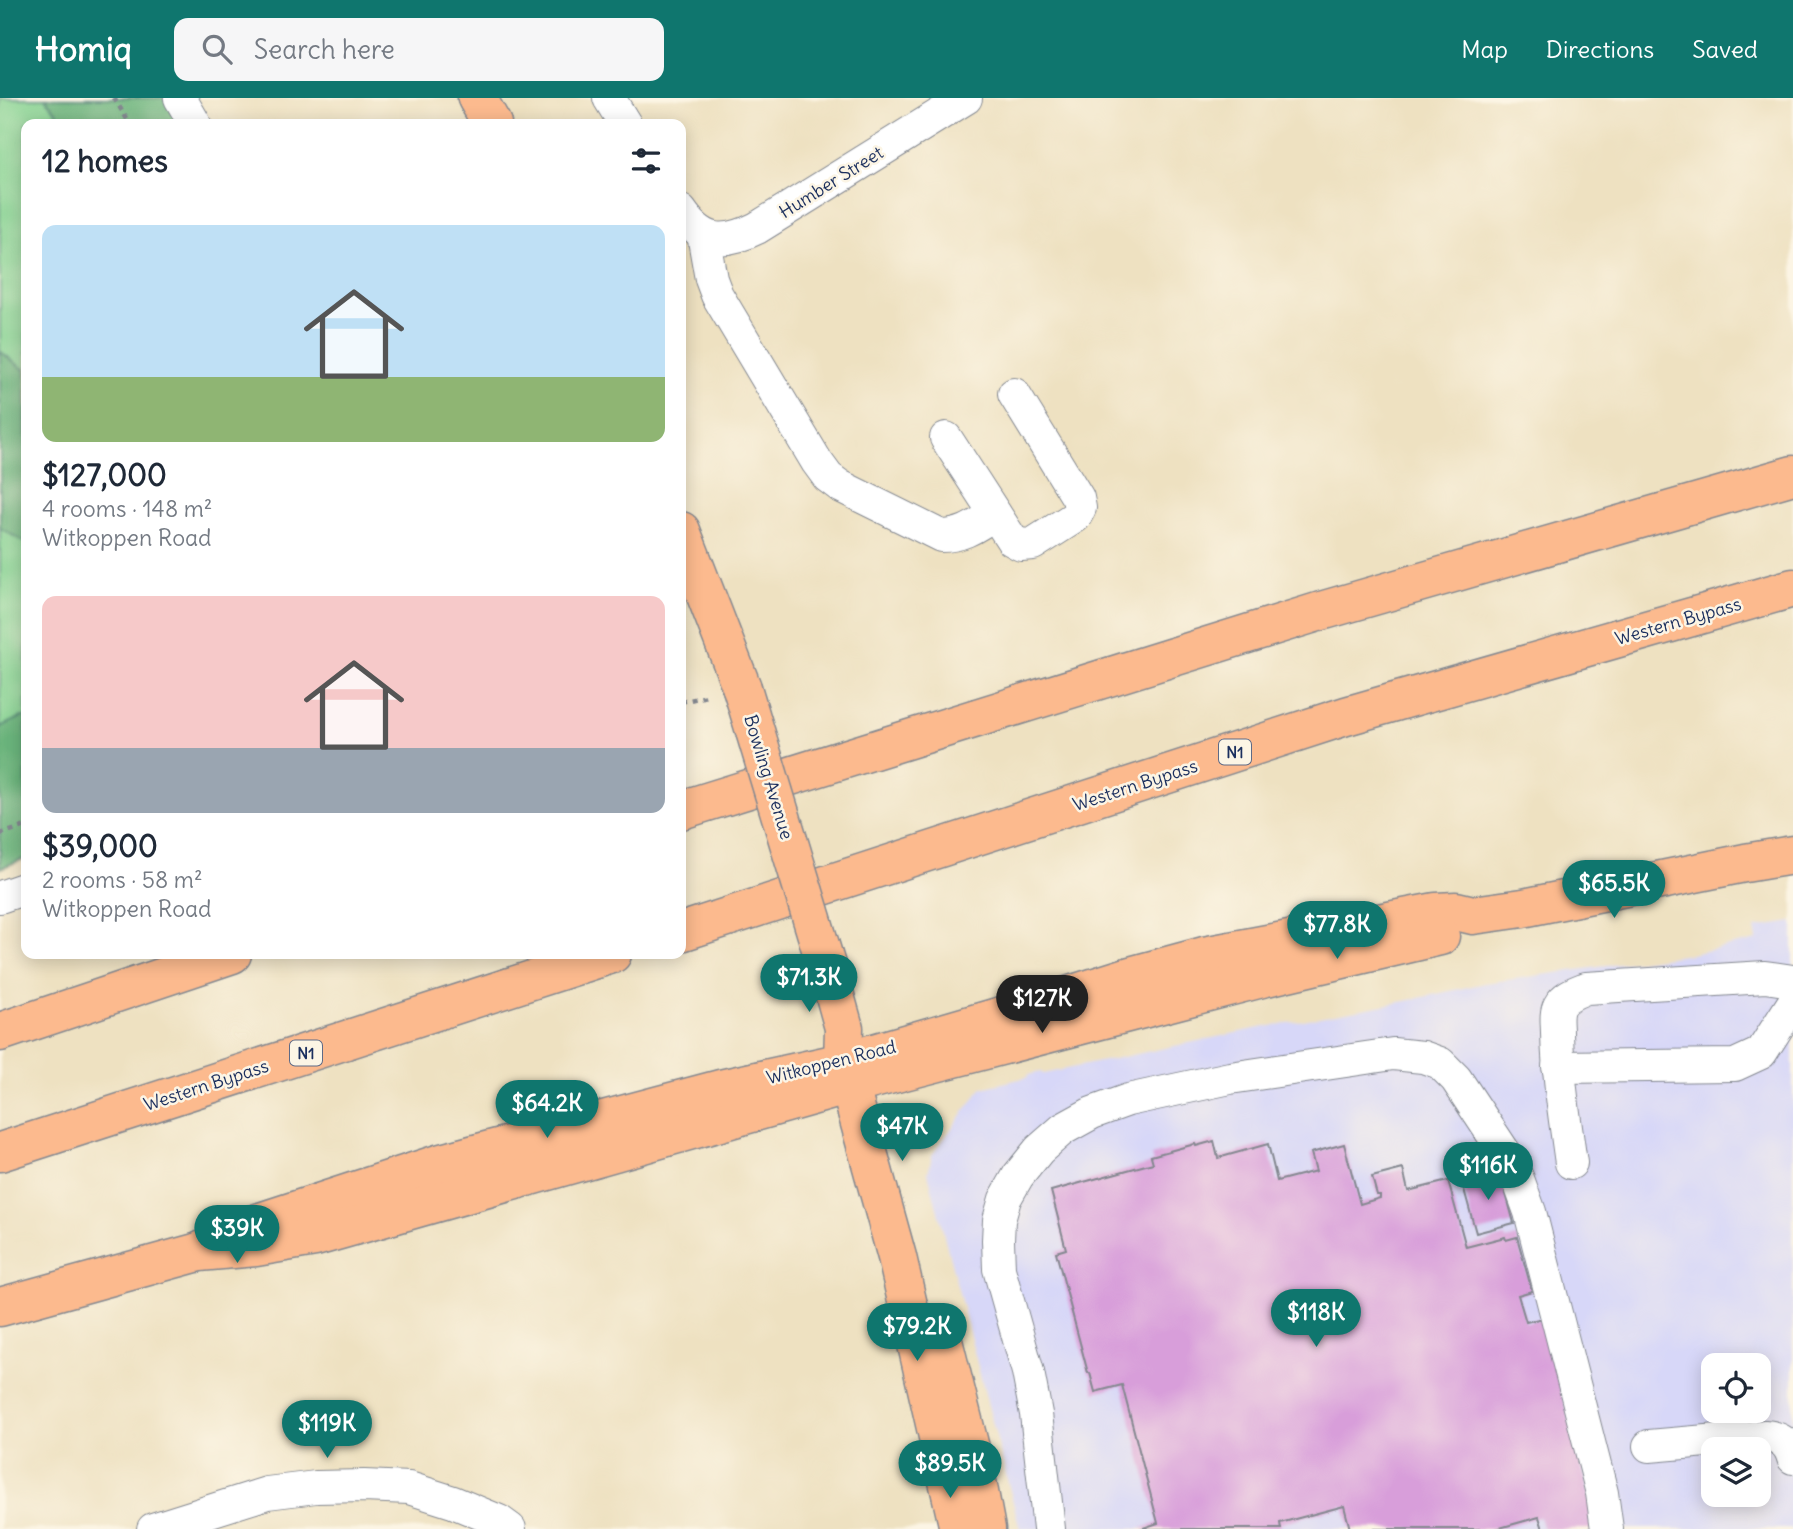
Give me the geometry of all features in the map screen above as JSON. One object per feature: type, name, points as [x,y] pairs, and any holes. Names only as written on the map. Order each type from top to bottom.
[{"type":"main road","points":[[477,98],[489,119]]},
{"type":"main road","points":[[686,808],[1321,611],[1793,475]]},
{"type":"main road","name":"Bowling Avenue","points":[[686,544],[742,688],[855,1062]]},
{"type":"main road","name":"Western Bypass","points":[[686,930],[1346,716],[1793,588]]},
{"type":"main road","name":"Witkoppen Road","points":[[0,1307],[199,1252],[256,1247],[315,1237],[1029,1007],[1204,956],[1436,912],[1455,911],[1473,915],[1523,908],[1793,855]]},
{"type":"main road","points":[[0,1032],[217,959]]},
{"type":"main road","name":"Western Bypass","points":[[0,1152],[597,959]]},
{"type":"main road","points":[[855,1062],[959,1529]]},
{"type":"main road","points":[[855,1062],[896,1159],[973,1460],[986,1529]]},
{"type":"street","points":[[180,98],[192,119]]},
{"type":"street","points":[[608,98],[622,119]]},
{"type":"street","name":"Humber Street","points":[[692,223],[715,239],[741,236],[966,98]]},
{"type":"street","points":[[692,223],[718,295],[828,477],[840,486],[941,536],[955,536],[968,531],[995,514]]},
{"type":"street","points":[[946,438],[1012,540],[1021,545],[1033,544],[1075,517],[1080,508],[1078,498],[1014,394]]},
{"type":"street","points":[[0,897],[21,890]]},
{"type":"street","points":[[1571,1163],[1558,1067],[1558,1008],[1563,999],[1586,988],[1765,977],[1793,981]]},
{"type":"street","points":[[1558,1067],[1735,1065],[1761,1053],[1793,1003]]},
{"type":"street","points":[[1049,1529],[1036,1414],[1028,1371],[999,1269],[999,1220],[1005,1199],[1018,1176],[1039,1150],[1063,1129],[1092,1113],[1128,1100],[1230,1078],[1393,1054],[1423,1057],[1440,1063],[1456,1079],[1499,1142],[1518,1179],[1530,1212],[1587,1432],[1602,1493],[1607,1529]]},
{"type":"street","points":[[1649,1446],[1765,1436],[1784,1441],[1793,1458]]},
{"type":"street","points":[[153,1529],[267,1493],[316,1487],[364,1486],[409,1488],[476,1511],[510,1529]]},
{"type":"path","points":[[114,98],[127,119]]},
{"type":"path","points":[[0,834],[21,828]]},
{"type":"shaded area","points":[[1793,922],[1793,1529],[1020,1529],[928,1173],[932,1155],[982,1088],[1041,1072],[1043,1074],[1486,983],[1691,954],[1757,940],[1755,928]]},
{"type":"green space","points":[[0,98],[165,98],[177,119],[21,119],[21,860],[0,868]]},
{"type":"green space","points":[[45,98],[165,98],[177,119],[62,119]]},
{"type":"green space","points":[[0,351],[21,367],[21,540],[0,528]]},
{"type":"green space","points":[[21,717],[21,860],[0,868],[0,727]]},
{"type":"building","points":[[1214,1141],[1218,1158],[1268,1144],[1277,1181],[1316,1171],[1311,1153],[1344,1144],[1360,1204],[1380,1198],[1372,1177],[1403,1169],[1408,1191],[1448,1181],[1466,1247],[1505,1237],[1506,1240],[1517,1237],[1532,1291],[1518,1295],[1526,1322],[1543,1318],[1598,1529],[1543,1529],[1539,1517],[1496,1529],[1350,1529],[1344,1506],[1280,1523],[1281,1529],[1140,1529],[1158,1523],[1122,1385],[1095,1392],[1088,1373],[1056,1252],[1066,1249],[1051,1191],[1153,1163],[1151,1156]]},
{"type":"building","points":[[1500,1172],[1514,1223],[1476,1233],[1462,1182]]}]
